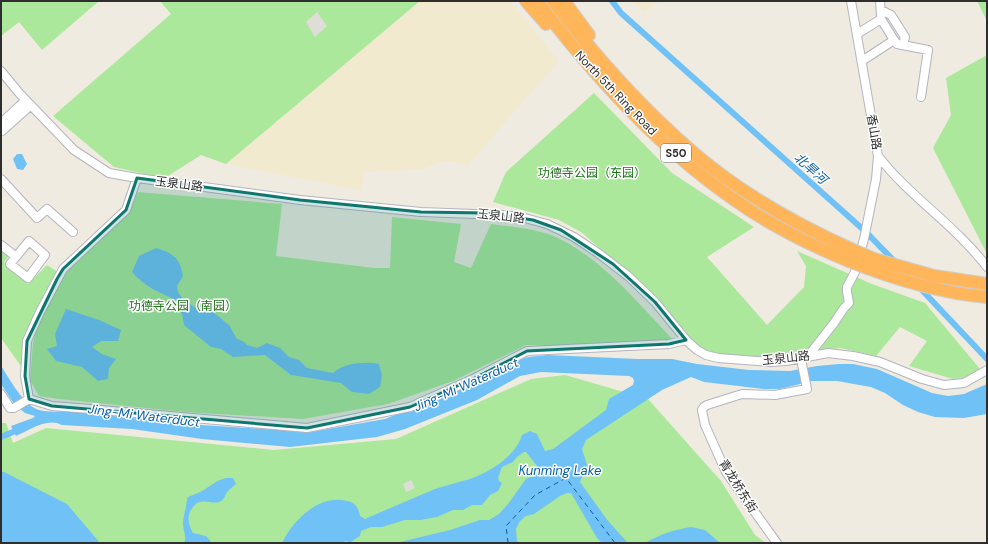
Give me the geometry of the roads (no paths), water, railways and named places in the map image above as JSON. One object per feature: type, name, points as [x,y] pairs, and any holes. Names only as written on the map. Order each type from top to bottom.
[{"type":"highway","points":[[526,1],[563,45],[613,92]]},
{"type":"highway","name":"North 5th Ring Road","points":[[537,1],[566,39],[638,118],[688,164],[732,198],[781,229],[851,256],[874,258],[934,276],[987,284]]},
{"type":"highway","name":"North 5th Ring Road","points":[[553,1],[576,32],[629,92],[696,155],[739,187],[785,216],[820,235],[881,274],[928,287],[987,298]]},
{"type":"highway","points":[[564,1],[629,92]]},
{"type":"street","name":"香山路","points":[[851,1],[878,156],[890,172],[973,249],[987,267]]},
{"type":"street","points":[[881,5],[881,20],[898,44],[928,50],[921,97]]},
{"type":"street","points":[[881,5],[891,15],[905,37],[903,45]]},
{"type":"street","points":[[857,34],[881,20]]},
{"type":"street","points":[[862,61],[894,40]]},
{"type":"street","name":"玉泉山路","points":[[1,71],[74,150],[109,173],[300,200],[421,212],[491,214],[533,220],[561,230],[613,264],[650,298],[696,350],[706,355],[718,358],[771,362],[828,353],[854,356],[880,362],[922,379],[944,385],[964,383],[985,372]]},
{"type":"street","points":[[1,130],[29,102]]},
{"type":"street","points":[[805,357],[849,303],[847,287],[855,272],[864,239],[876,179],[878,156]]},
{"type":"street","points":[[29,399],[25,376],[27,341],[40,312],[63,269],[126,210],[137,178]]},
{"type":"street","points":[[1,179],[37,218],[47,209],[73,232]]},
{"type":"street","points":[[29,241],[45,255],[28,278],[10,264],[16,256],[29,241]]},
{"type":"street","points":[[1,245],[16,256]]},
{"type":"street","points":[[1,394],[10,408],[14,408],[29,399],[52,406],[307,428],[410,407],[474,379],[527,351],[669,344],[686,340]]},
{"type":"street","name":"青龙桥东街","points":[[777,543],[726,472],[705,425],[702,410],[707,405],[742,394],[776,395],[807,389],[803,368],[805,357]]},
{"type":"water","points":[[17,154],[22,154],[27,164],[23,170],[17,169],[13,159]]},
{"type":"water","points":[[156,248],[171,254],[178,261],[183,276],[177,286],[178,292],[183,299],[194,307],[213,312],[230,326],[236,338],[247,345],[257,348],[267,343],[280,348],[289,357],[299,360],[307,368],[333,373],[348,365],[367,363],[379,364],[382,375],[380,387],[369,394],[352,392],[341,383],[291,375],[265,355],[233,357],[221,349],[211,347],[184,325],[182,314],[176,300],[147,285],[132,272],[139,256]]},
{"type":"water","points":[[66,309],[99,320],[121,330],[118,341],[101,341],[92,347],[102,354],[116,359],[109,368],[108,379],[98,381],[82,367],[56,361],[47,349],[57,346],[55,334]]},
{"type":"water","name":"Kunming Lake","points":[[548,355],[672,359],[697,364],[749,370],[790,371],[817,366],[853,364],[877,369],[932,393],[948,396],[964,394],[987,384],[987,414],[964,418],[935,417],[918,412],[903,405],[885,393],[871,387],[837,381],[812,381],[780,389],[765,389],[704,382],[691,377],[662,390],[586,440],[582,449],[587,465],[580,482],[608,521],[628,543],[602,543],[597,538],[571,493],[567,493],[560,496],[534,514],[526,516],[520,521],[516,529],[517,541],[520,543],[396,543],[450,530],[480,520],[489,520],[499,514],[526,479],[537,474],[537,466],[526,452],[524,452],[513,462],[502,467],[498,478],[502,483],[498,491],[490,495],[482,505],[472,505],[463,510],[453,510],[437,517],[420,520],[405,520],[382,527],[371,527],[361,531],[360,536],[349,543],[347,541],[338,543],[282,543],[287,534],[300,518],[317,505],[327,501],[337,500],[353,503],[355,504],[360,516],[365,519],[435,489],[470,479],[494,468],[514,450],[522,435],[530,431],[537,434],[545,451],[553,449],[606,410],[609,399],[633,385],[633,378],[629,376],[541,372],[520,376],[477,400],[405,429],[377,437],[290,447],[202,439],[132,429],[62,425],[50,422],[39,425],[16,436],[11,426],[35,416],[25,413],[14,404],[1,384],[1,366],[22,397],[33,407],[45,411],[64,411],[201,425],[311,432],[385,419],[466,386],[512,362],[528,357]]},
{"type":"water","points":[[1,472],[4,472],[67,504],[100,543],[1,543]]},
{"type":"water","points":[[226,478],[233,478],[236,484],[227,492],[221,501],[198,502],[189,514],[189,523],[193,533],[206,536],[212,543],[184,543],[185,538],[183,520],[187,498]]},
{"type":"water","points":[[691,527],[705,530],[720,543],[645,543],[667,533]]},
{"type":"waterway","name":"北旱河","points":[[612,1],[621,13],[866,232],[896,263]]},
{"type":"waterway","name":"北旱河","points":[[920,288],[987,359]]},
{"type":"waterway","name":"Jing-Mi Waterduct","points":[[1,437],[20,429]]},
{"type":"park label","name":"功德寺公园（东园）","points":[[592,173]]},
{"type":"park label","name":"功德寺公园（南园）","points":[[183,306]]}]
